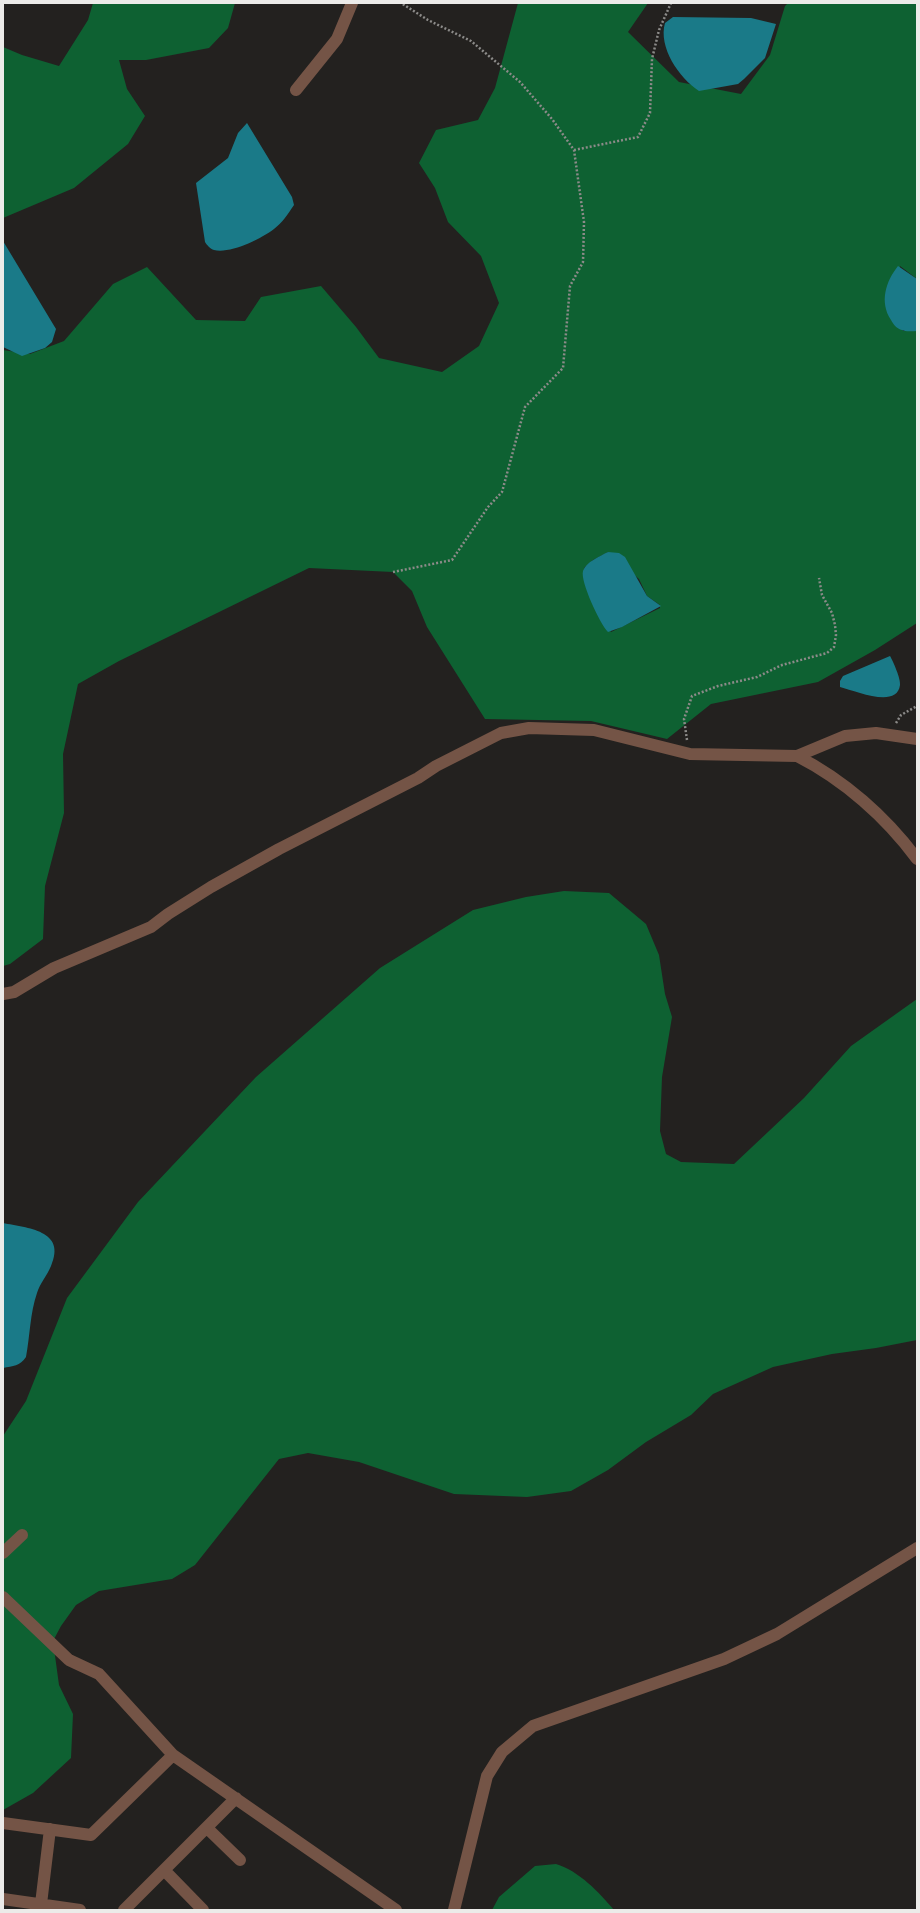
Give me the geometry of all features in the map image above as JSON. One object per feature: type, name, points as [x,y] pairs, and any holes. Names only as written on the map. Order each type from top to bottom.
[{"type":"street","points":[[296,90],[337,38],[352,3]]},
{"type":"street","points":[[3,994],[14,992],[54,968],[151,927],[168,914],[211,887],[279,849],[418,778],[436,766],[501,733],[530,728],[594,730],[690,754],[797,756],[845,736],[876,733],[917,739]]},
{"type":"street","points":[[797,756],[815,765],[887,822],[917,859]]},
{"type":"street","points":[[3,1553],[22,1535]]},
{"type":"street","points":[[454,1910],[487,1776],[502,1752],[533,1726],[724,1659],[777,1634],[917,1548]]},
{"type":"street","points":[[3,1597],[69,1660],[99,1674],[173,1754],[396,1910]]},
{"type":"street","points":[[3,1822],[91,1835],[173,1754]]},
{"type":"street","points":[[124,1910],[236,1798]]},
{"type":"street","points":[[207,1828],[240,1860]]},
{"type":"street","points":[[41,1904],[50,1829]]},
{"type":"street","points":[[164,1870],[203,1910]]},
{"type":"street","points":[[3,1899],[80,1910]]},
{"type":"path","points":[[393,572],[452,560],[488,507],[502,492],[525,407],[563,368],[570,286],[583,262],[584,222],[574,150],[552,119],[520,82],[471,41],[428,20],[401,3]]},
{"type":"path","points":[[574,150],[638,137],[650,113],[652,59],[660,30],[671,3]]},
{"type":"path","points":[[690,754],[684,719],[692,696],[718,686],[757,677],[782,665],[827,653],[834,647],[836,635],[835,625],[832,613],[822,595],[819,578]]},
{"type":"path","points":[[887,734],[901,715],[917,706]]},
{"type":"green space","points":[[93,3],[235,3],[228,28],[209,48],[146,60],[119,60],[127,89],[145,116],[128,144],[74,188],[3,218],[3,47],[22,55],[59,66],[88,20]]},
{"type":"green space","points":[[518,3],[648,3],[628,32],[679,82],[741,94],[770,55],[785,6],[788,3],[917,3],[917,279],[900,266],[903,331],[917,331],[917,623],[875,650],[818,682],[711,704],[667,739],[591,721],[485,719],[427,627],[412,591],[393,572],[309,568],[119,661],[78,684],[63,754],[64,813],[45,886],[43,939],[10,964],[3,966],[3,350],[30,354],[64,341],[113,284],[147,267],[196,320],[245,321],[261,297],[321,286],[356,327],[379,358],[442,372],[479,346],[499,303],[481,256],[448,222],[435,188],[419,163],[436,130],[478,120],[495,88]],"holes":[[[608,552],[639,579],[647,596],[660,605],[660,608],[611,632],[584,568],[593,560]]]},
{"type":"green space","points":[[564,891],[609,893],[646,924],[659,955],[665,994],[672,1017],[662,1077],[660,1131],[666,1154],[681,1162],[734,1164],[804,1098],[851,1046],[917,999],[917,1340],[876,1348],[832,1354],[773,1367],[713,1394],[691,1415],[646,1442],[608,1470],[571,1491],[527,1497],[454,1494],[359,1462],[308,1453],[279,1459],[195,1565],[172,1579],[99,1591],[76,1605],[61,1626],[53,1641],[59,1685],[73,1714],[71,1758],[33,1793],[3,1810],[3,1436],[26,1401],[67,1298],[138,1202],[256,1077],[380,968],[473,910],[526,897]]},
{"type":"green space","points":[[556,1864],[581,1877],[602,1896],[614,1910],[492,1910],[499,1897],[535,1866]]},
{"type":"water","points":[[673,17],[751,18],[776,24],[765,58],[744,79],[738,84],[699,91],[684,78],[667,52],[664,32],[665,23]]},
{"type":"water","points":[[247,123],[292,197],[294,205],[280,224],[261,237],[237,248],[221,251],[214,250],[205,242],[196,183],[228,158],[238,133]]},
{"type":"water","points":[[3,241],[56,329],[52,342],[45,348],[22,356],[3,347]]},
{"type":"water","points":[[898,266],[917,279],[917,331],[905,331],[898,329],[887,313],[885,299],[887,285]]},
{"type":"water","points":[[608,552],[619,553],[625,557],[647,596],[661,606],[622,627],[608,632],[600,620],[587,593],[583,571],[587,565]]},
{"type":"water","points":[[890,656],[900,682],[897,692],[892,696],[875,696],[840,687],[840,681],[843,676]]},
{"type":"water","points":[[3,1223],[33,1229],[42,1233],[49,1238],[54,1245],[55,1254],[48,1273],[37,1293],[31,1317],[26,1357],[19,1364],[3,1368]]}]
